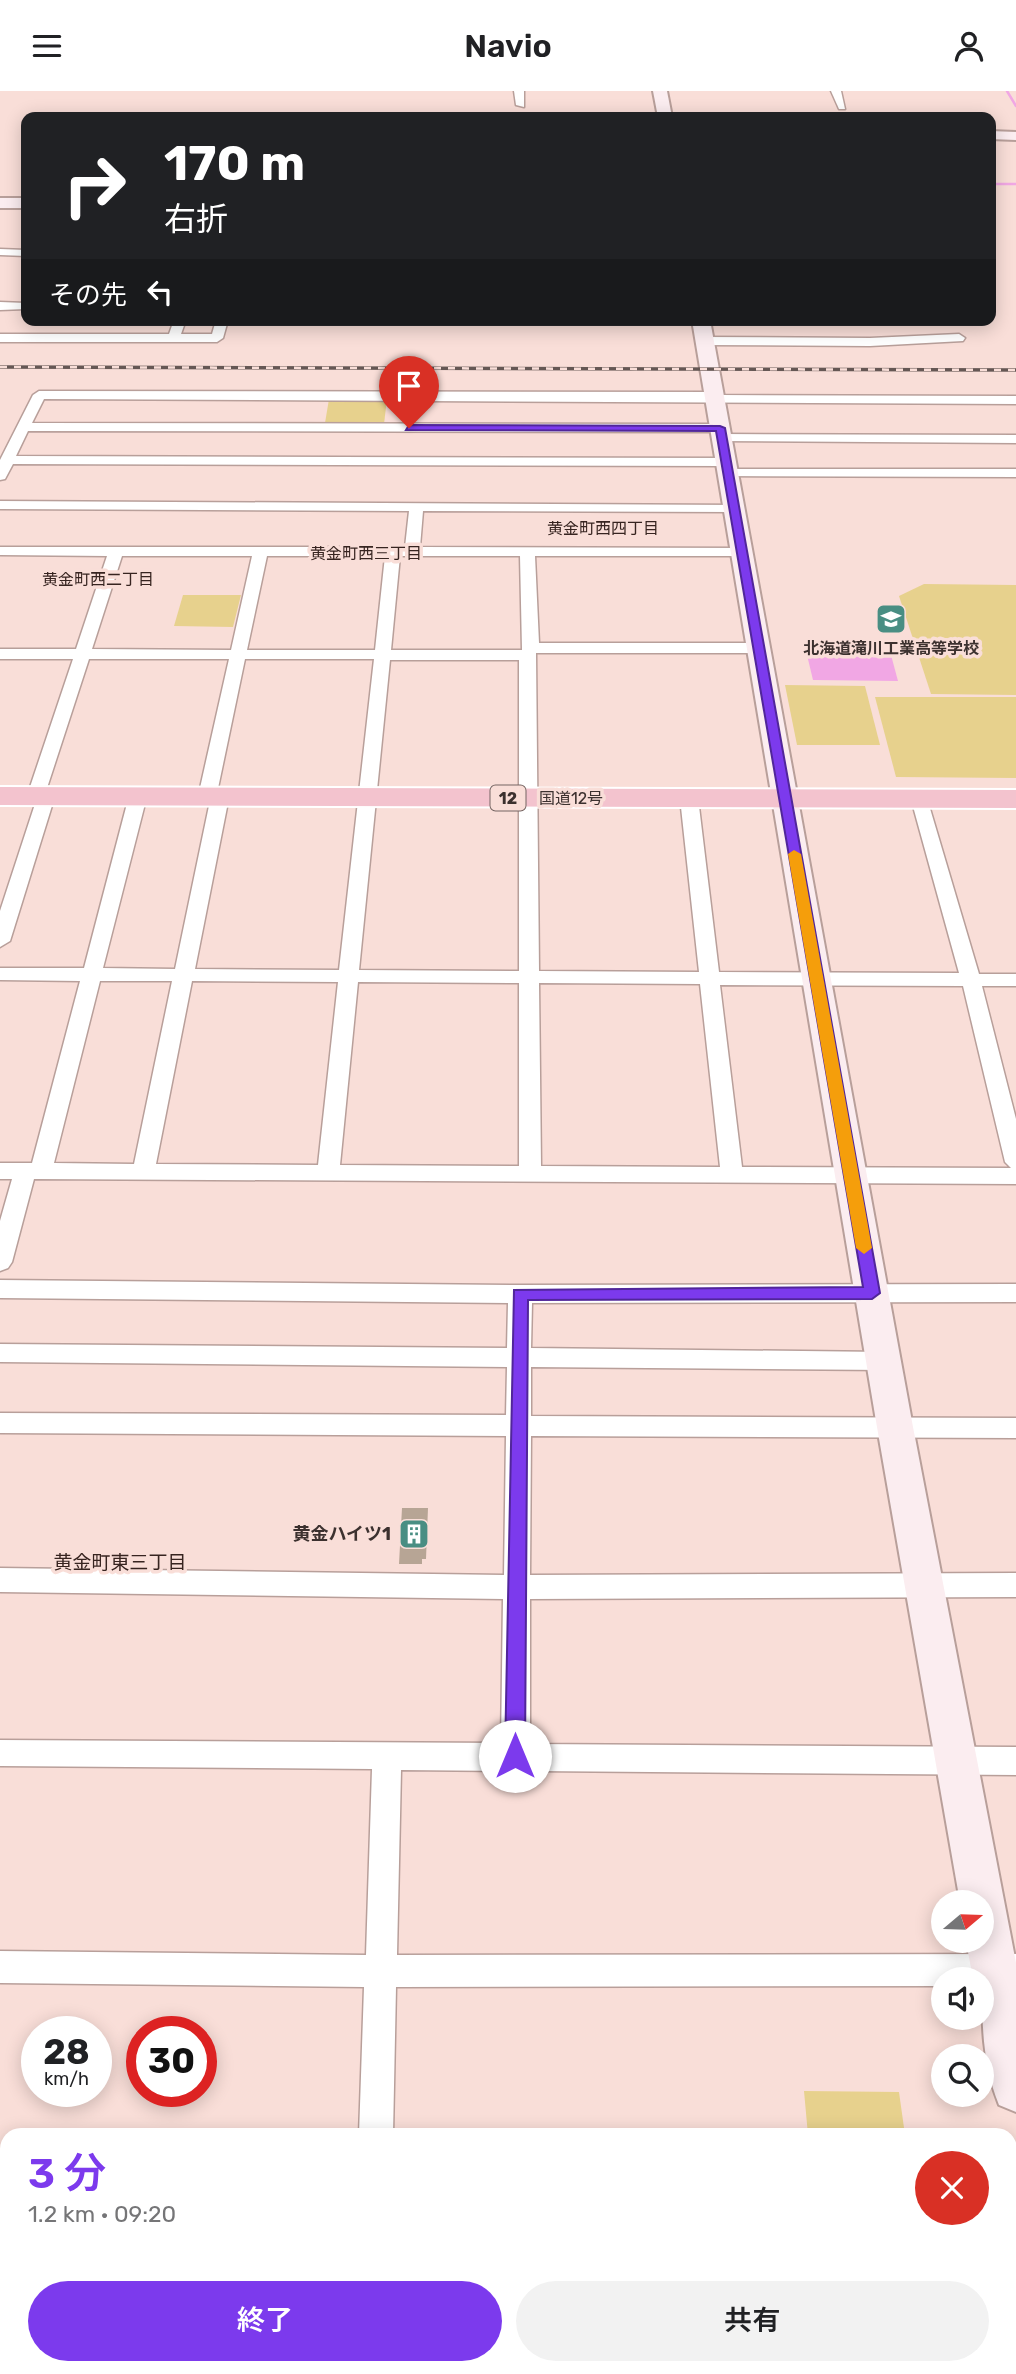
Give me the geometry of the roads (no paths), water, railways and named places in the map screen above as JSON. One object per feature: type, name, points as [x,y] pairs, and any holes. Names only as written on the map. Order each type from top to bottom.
[{"type":"highway","name":"国道12号","points":[[0,796],[1016,799]]},
{"type":"street","points":[[519,91],[521,105]]},
{"type":"street","points":[[660,91],[664,112]]},
{"type":"street","points":[[836,91],[842,107]]},
{"type":"street","points":[[996,135],[1016,136]]},
{"type":"street","points":[[0,203],[21,203]]},
{"type":"street","points":[[0,253],[21,253]]},
{"type":"street","points":[[0,306],[21,306]]},
{"type":"street","points":[[174,338],[178,326]]},
{"type":"street","points":[[0,338],[217,338],[220,326]]},
{"type":"street","points":[[702,326],[895,1427],[957,1760],[1005,1970],[1016,2088]]},
{"type":"street","points":[[705,341],[870,342],[959,338]]},
{"type":"street","points":[[0,476],[39,395],[243,428],[464,428],[727,467],[1016,473]]},
{"type":"street","points":[[7,460],[243,428],[464,428],[714,397],[904,419],[1016,439]]},
{"type":"street","points":[[23,427],[464,428],[721,433],[904,419],[1016,400]]},
{"type":"street","points":[[0,505],[734,508]]},
{"type":"street","points":[[412,552],[416,507]]},
{"type":"street","points":[[0,551],[741,552]]},
{"type":"street","points":[[0,941],[82,654],[116,551]]},
{"type":"street","points":[[143,1172],[260,552]]},
{"type":"street","points":[[328,1172],[393,552]]},
{"type":"street","points":[[527,552],[530,1174]]},
{"type":"street","points":[[0,654],[382,655],[758,648]]},
{"type":"street","points":[[0,1262],[33,1171],[91,975],[138,796]]},
{"type":"street","points":[[689,798],[732,1175]]},
{"type":"street","points":[[920,799],[971,980],[1016,1161]]},
{"type":"street","points":[[0,974],[1016,980]]},
{"type":"street","points":[[0,1171],[1016,1176]]},
{"type":"street","points":[[0,1289],[520,1294],[1016,1293]]},
{"type":"street","points":[[515,1756],[514,1587],[520,1294]]},
{"type":"street","points":[[0,1353],[884,1361]]},
{"type":"street","points":[[0,1423],[1016,1428]]},
{"type":"street","points":[[0,1580],[514,1587],[1016,1585]]},
{"type":"street","points":[[0,1753],[1016,1761]]},
{"type":"street","points":[[376,2128],[387,1756]]},
{"type":"street","points":[[0,1967],[382,1971],[1005,1970]]},
{"type":"waterway","points":[[1007,91],[1016,106]]},
{"type":"waterway","points":[[996,184],[1016,184]]},
{"type":"railway","points":[[0,367],[1016,370]]},
{"type":"place","name":"北海道滝川工業高等学校","points":[[891,619]]},
{"type":"place","name":"黄金ハイツ1","points":[[414,1534]]},
{"type":"district","name":"黄金町西四丁目","points":[[603,528]]},
{"type":"district","name":"黄金町西三丁目","points":[[366,553]]},
{"type":"district","name":"黄金町西二丁目","points":[[98,579]]},
{"type":"district","name":"黄金町東三丁目","points":[[120,1562]]}]
